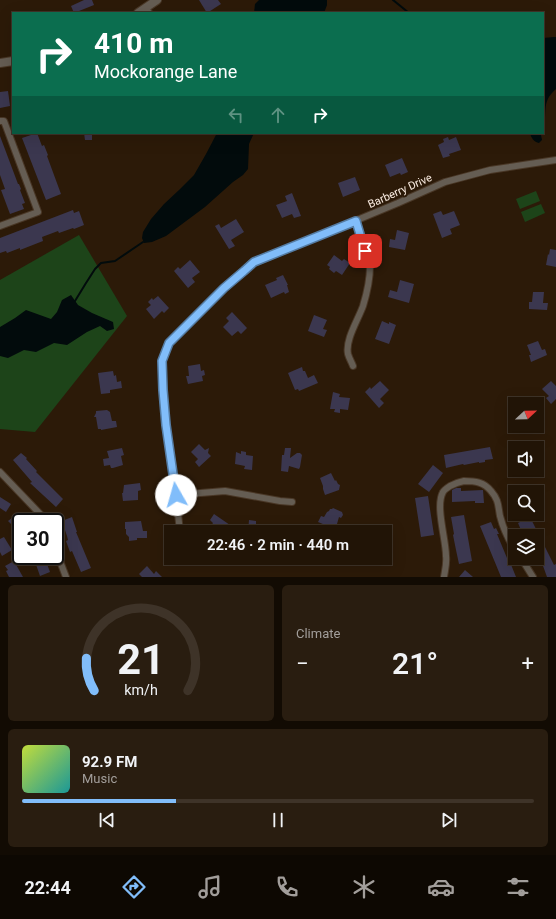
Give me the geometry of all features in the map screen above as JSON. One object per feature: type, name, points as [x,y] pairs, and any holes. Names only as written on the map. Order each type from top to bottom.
[{"type":"street","points":[[149,10],[157,0]]},
{"type":"street","points":[[0,62],[12,61]]},
{"type":"street","points":[[0,121],[4,121],[38,212],[0,226]]},
{"type":"street","name":"Barberry Drive","points":[[179,525],[167,433],[162,361],[169,343],[224,288],[254,262],[356,221],[445,182],[490,170],[556,160]]},
{"type":"street","points":[[353,366],[348,354],[349,340],[363,307],[370,272],[370,266],[356,221]]},
{"type":"street","points":[[0,472],[39,513]]},
{"type":"street","points":[[444,577],[446,556],[439,502],[443,491],[451,485],[460,481],[472,481],[480,482],[490,489],[497,498],[500,517],[508,538]]},
{"type":"street","points":[[176,495],[225,491],[292,502]]},
{"type":"street","points":[[61,565],[66,577]]},
{"type":"street","points":[[525,565],[533,577]]},
{"type":"green space","points":[[536,191],[540,201],[520,209],[516,199]]},
{"type":"green space","points":[[541,204],[545,213],[525,222],[521,212]]},
{"type":"green space","points":[[79,235],[127,316],[35,432],[0,429],[0,280]]},
{"type":"shaded area","points":[[259,0],[327,0],[324,12],[254,12],[255,4]]},
{"type":"shaded area","points":[[556,37],[556,89],[547,102],[544,126],[544,38]]},
{"type":"shaded area","points":[[216,134],[254,134],[249,144],[248,169],[243,175],[205,207],[166,236],[152,242],[144,243],[142,238],[143,232],[151,219],[194,175]]},
{"type":"shaded area","points":[[530,134],[539,134],[541,135],[542,140],[539,143],[532,138]]},
{"type":"shaded area","points":[[71,295],[78,305],[113,322],[114,329],[107,331],[100,326],[87,332],[67,345],[54,343],[36,352],[24,350],[8,358],[0,356],[0,327],[26,310],[51,319],[57,312],[62,300]]},
{"type":"building","points":[[84,0],[92,0],[94,5],[76,12],[74,12],[71,6]]},
{"type":"building","points":[[199,0],[218,0],[221,4],[206,12]]},
{"type":"building","points":[[8,91],[10,106],[0,108],[0,92]]},
{"type":"building","points":[[37,134],[42,146],[44,145],[48,155],[47,156],[61,194],[46,200],[22,138]]},
{"type":"building","points":[[84,134],[92,134],[92,140],[85,140]]},
{"type":"building","points":[[0,136],[25,203],[22,204],[24,209],[10,214],[1,190],[5,189],[0,175]]},
{"type":"building","points":[[448,137],[449,140],[456,137],[461,150],[449,154],[450,156],[443,158],[438,145],[444,142],[443,139]]},
{"type":"building","points":[[402,158],[408,172],[390,177],[385,165]]},
{"type":"building","points":[[355,177],[360,190],[343,197],[338,183]]},
{"type":"building","points":[[292,193],[301,216],[294,218],[292,214],[282,218],[276,205],[287,201],[285,196]]},
{"type":"building","points":[[73,210],[74,213],[79,211],[84,225],[59,233],[58,231],[42,237],[43,241],[20,250],[20,248],[7,253],[6,251],[0,253],[0,238]]},
{"type":"building","points":[[441,211],[443,215],[454,211],[460,225],[450,229],[452,234],[442,238],[433,214]]},
{"type":"building","points":[[236,219],[244,232],[231,240],[235,246],[229,249],[215,226],[219,224],[221,228]]},
{"type":"building","points":[[397,230],[409,233],[405,250],[389,247],[390,239],[395,240]]},
{"type":"building","points":[[550,249],[556,250],[556,267],[546,265]]},
{"type":"building","points":[[334,255],[342,261],[344,259],[350,263],[342,275],[336,271],[334,273],[327,265]]},
{"type":"building","points":[[190,260],[200,272],[192,278],[195,282],[188,288],[174,271],[178,267],[180,269]]},
{"type":"building","points":[[283,275],[288,285],[289,292],[285,294],[284,292],[271,298],[265,285],[277,280],[276,278]]},
{"type":"building","points":[[400,280],[414,284],[409,303],[388,297],[390,290],[397,292]]},
{"type":"building","points":[[533,292],[544,292],[543,303],[548,303],[547,310],[529,309],[529,302],[532,302]]},
{"type":"building","points":[[158,296],[169,308],[164,313],[162,311],[154,319],[146,309],[151,305],[148,302],[152,298],[153,300]]},
{"type":"building","points":[[232,312],[247,328],[241,334],[238,331],[232,336],[223,327],[229,321],[226,318]]},
{"type":"building","points":[[314,315],[327,320],[323,329],[327,330],[324,337],[308,331]]},
{"type":"building","points":[[382,321],[396,325],[389,344],[375,339]]},
{"type":"building","points":[[538,341],[542,350],[545,349],[547,355],[531,362],[529,355],[531,355],[527,345]]},
{"type":"building","points":[[200,364],[201,371],[204,370],[205,375],[202,376],[203,381],[188,384],[186,376],[189,376],[188,366]]},
{"type":"building","points":[[302,367],[308,378],[314,375],[318,383],[299,391],[298,389],[295,390],[288,373]]},
{"type":"building","points":[[113,371],[114,376],[116,375],[117,382],[121,381],[122,388],[110,390],[110,393],[101,394],[98,373]]},
{"type":"building","points":[[380,381],[389,390],[380,399],[384,403],[379,408],[365,392]]},
{"type":"building","points":[[551,381],[556,386],[556,399],[551,404],[546,398],[549,396],[542,389]]},
{"type":"building","points":[[333,392],[340,394],[339,397],[350,398],[348,410],[340,409],[340,413],[334,412],[335,409],[330,409]]},
{"type":"building","points":[[107,410],[110,412],[112,421],[116,421],[117,427],[101,430],[98,429],[96,417],[94,417],[96,411]]},
{"type":"building","points":[[199,444],[205,450],[209,448],[208,453],[211,456],[199,467],[195,462],[198,459],[191,452]]},
{"type":"building","points":[[490,447],[493,459],[485,460],[485,462],[463,464],[446,468],[444,455]]},
{"type":"building","points":[[122,448],[124,455],[121,456],[123,465],[113,468],[111,468],[110,465],[104,466],[103,459],[109,458],[107,451]]},
{"type":"building","points":[[285,448],[291,448],[290,458],[297,453],[302,455],[299,469],[289,466],[288,472],[281,471],[282,455],[284,455]]},
{"type":"building","points":[[241,451],[246,452],[246,455],[253,456],[252,470],[244,469],[245,466],[235,464],[236,452],[241,454]]},
{"type":"building","points":[[21,453],[27,458],[26,459],[37,471],[36,472],[63,499],[56,507],[30,483],[32,482],[13,460]]},
{"type":"building","points":[[433,465],[443,473],[429,492],[418,484]]},
{"type":"building","points":[[331,473],[335,481],[336,480],[340,485],[339,490],[325,495],[320,478]]},
{"type":"building","points":[[140,483],[141,490],[138,491],[138,500],[123,501],[122,493],[124,485]]},
{"type":"building","points":[[461,488],[461,491],[483,490],[484,503],[475,503],[475,501],[452,502],[452,490]]},
{"type":"building","points":[[428,496],[434,535],[421,537],[415,498]]},
{"type":"building","points":[[0,497],[11,504],[6,512],[0,508]]},
{"type":"building","points":[[333,508],[342,512],[343,515],[341,518],[339,517],[338,525],[325,525],[318,522],[321,516],[324,517],[330,509]]},
{"type":"building","points":[[214,514],[230,525],[212,525],[213,523],[210,520]]},
{"type":"building","points":[[464,515],[472,561],[459,564],[451,517]]},
{"type":"building","points":[[72,517],[76,532],[91,568],[81,572],[66,541],[68,540],[64,527],[64,520]]},
{"type":"building","points":[[12,518],[12,525],[8,521]]},
{"type":"building","points":[[249,520],[256,521],[256,525],[249,525]]},
{"type":"building","points":[[141,521],[143,531],[147,531],[147,538],[137,538],[137,540],[129,541],[129,537],[126,534],[125,522]]},
{"type":"building","points":[[522,521],[532,521],[536,529],[521,529],[518,523]]},
{"type":"building","points":[[491,522],[494,529],[496,528],[507,558],[508,557],[508,565],[511,565],[516,577],[501,577],[480,526]]},
{"type":"building","points":[[4,537],[12,550],[2,556],[0,552],[0,539]]},
{"type":"building","points":[[544,545],[554,565],[556,564],[556,577],[547,577],[543,565],[544,565]]},
{"type":"building","points":[[12,562],[12,565],[16,565],[23,577],[9,577],[6,571],[8,570],[5,566]]},
{"type":"building","points":[[36,565],[47,565],[50,572],[40,576]]},
{"type":"building","points":[[147,566],[154,574],[156,571],[162,577],[142,577],[139,574]]},
{"type":"building","points":[[465,570],[473,577],[459,577]]},
{"type":"waterway","points":[[393,0],[408,12]]},
{"type":"waterway","points":[[75,301],[95,269],[101,263],[115,261],[143,242]]},
{"type":"route","points":[[176,495],[168,441],[163,390],[162,361],[169,343],[224,288],[254,262],[356,221],[365,251]]}]
